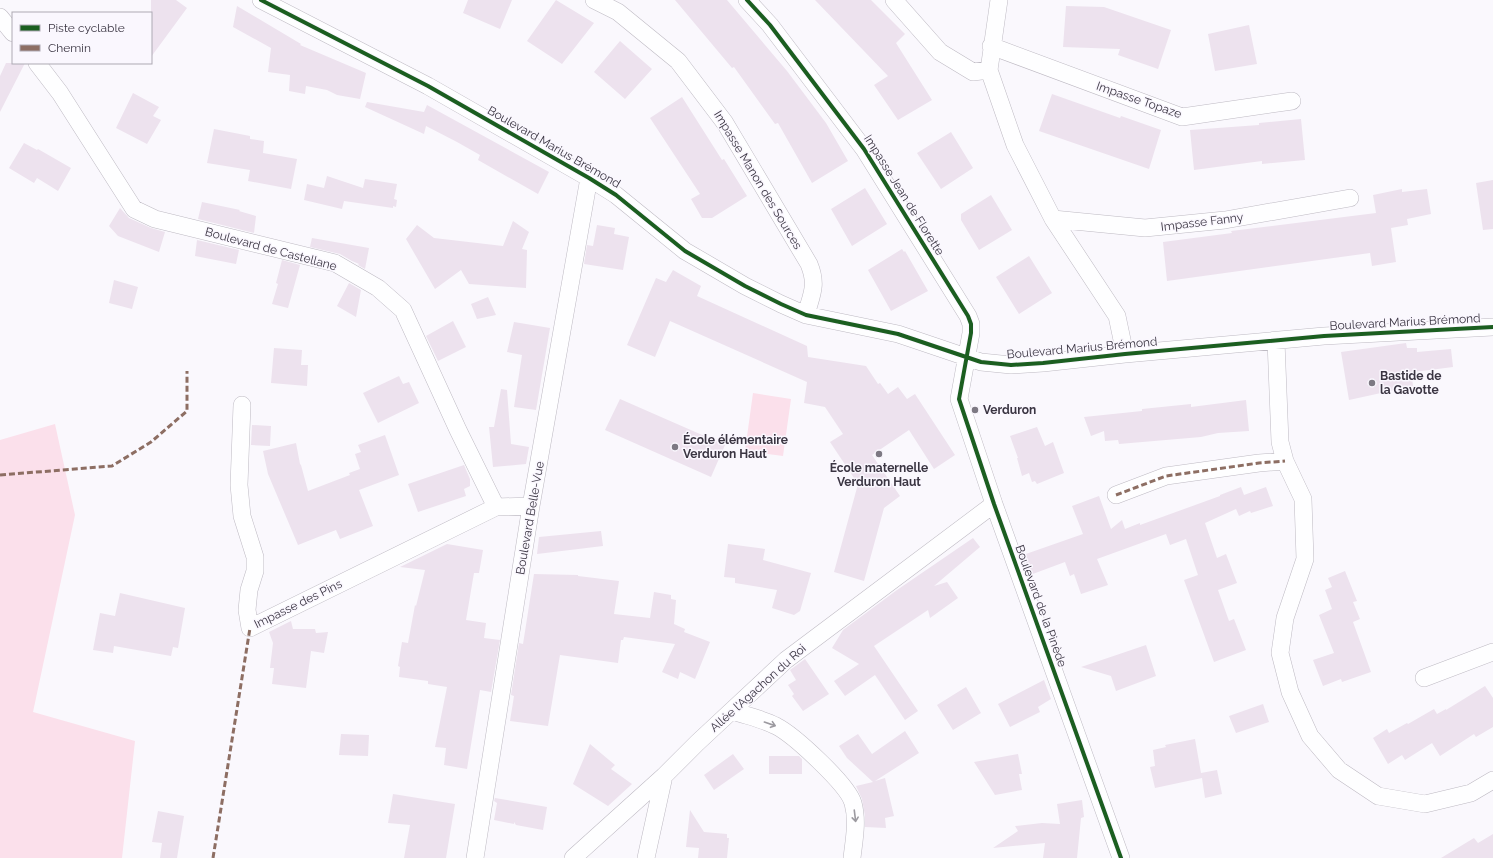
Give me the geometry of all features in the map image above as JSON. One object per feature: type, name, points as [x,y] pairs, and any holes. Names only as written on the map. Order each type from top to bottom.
[{"type":"street","name":"Boulevard Marius Brémond","points":[[261,0],[428,86],[589,178],[616,195],[685,251],[746,286],[806,315],[898,334],[981,362],[1011,365],[1043,363],[1324,336],[1493,327]]},
{"type":"street","name":"Impasse Manon des Sources","points":[[594,0],[618,12],[678,61],[725,123],[809,264],[813,275],[814,285],[806,315]]},
{"type":"street","name":"Impasse Jean de Florette","points":[[747,0],[770,25],[864,149],[964,310],[971,324],[966,358]]},
{"type":"street","points":[[894,0],[940,52],[973,72],[988,70]]},
{"type":"street","points":[[999,0],[988,70],[1015,145],[1053,219],[1117,316],[1125,354]]},
{"type":"street","points":[[0,17],[12,32]]},
{"type":"street","name":"Impasse Topaze","points":[[991,46],[1182,117],[1292,101]]},
{"type":"street","name":"Boulevard de Castellane","points":[[37,64],[60,93],[134,209],[155,219],[335,263],[378,288],[403,310],[458,430],[496,507]]},
{"type":"street","name":"Boulevard Belle-Vue","points":[[475,858],[531,506],[589,178]]},
{"type":"street","name":"Impasse Fanny","points":[[1053,219],[1145,228],[1225,220],[1350,198]]},
{"type":"street","points":[[1276,341],[1280,442],[1285,462],[1304,498],[1305,559],[1285,618],[1280,653],[1290,692],[1310,736],[1339,770],[1378,796],[1425,804],[1471,793],[1493,780]]},
{"type":"street","name":"Boulevard de la Pinède","points":[[966,358],[959,399],[994,504],[1121,858]]},
{"type":"street","name":"Impasse des Pins","points":[[242,405],[239,485],[242,516],[255,558],[255,571],[249,590],[247,610],[250,628],[496,507],[531,506]]},
{"type":"street","points":[[1116,495],[1166,476],[1259,463],[1285,462]]},
{"type":"street","name":"Allée l'Agachon du Roi","points":[[573,858],[664,776],[786,660],[994,504]]},
{"type":"street","points":[[1424,678],[1493,652]]},
{"type":"street","points":[[733,711],[776,726],[794,738],[841,784],[853,802],[856,827],[852,858]]},
{"type":"street","points":[[646,858],[664,776]]},
{"type":"shaded area","points":[[753,393],[791,399],[783,456],[745,451]]},
{"type":"shaded area","points":[[55,424],[75,515],[33,712],[135,741],[122,858],[0,858],[0,440]]},
{"type":"building","points":[[151,0],[176,0],[187,8],[152,56],[152,12]]},
{"type":"building","points":[[468,0],[512,0],[500,29],[463,13]]},
{"type":"building","points":[[556,0],[594,23],[562,64],[527,41]]},
{"type":"building","points":[[675,0],[727,0],[787,71],[826,123],[848,161],[812,183],[778,123],[775,124],[734,67],[732,68]]},
{"type":"building","points":[[815,0],[871,0],[905,34],[896,43],[932,100],[898,120],[874,85],[888,76]]},
{"type":"building","points":[[237,6],[301,44],[300,45],[366,73],[360,99],[337,95],[327,90],[306,86],[305,94],[289,91],[290,75],[268,72],[271,48],[233,27]]},
{"type":"building","points":[[1066,6],[1104,7],[1171,30],[1158,69],[1118,55],[1120,49],[1063,47]]},
{"type":"building","points":[[1249,25],[1257,64],[1215,71],[1208,34]]},
{"type":"building","points":[[620,41],[652,69],[625,99],[594,72]]},
{"type":"building","points":[[6,63],[24,64],[0,112],[0,76]]},
{"type":"building","points":[[133,93],[159,107],[153,116],[161,120],[147,144],[116,128]]},
{"type":"building","points":[[1052,94],[1120,118],[1121,116],[1161,130],[1149,169],[1039,131]]},
{"type":"building","points":[[682,97],[747,196],[712,218],[702,218],[691,199],[700,194],[650,118]]},
{"type":"building","points":[[367,102],[424,112],[427,105],[549,172],[538,194],[478,160],[480,155],[457,142],[426,126],[424,134],[365,107]]},
{"type":"building","points":[[1301,119],[1305,160],[1262,164],[1262,161],[1194,170],[1190,130],[1259,125],[1259,123]]},
{"type":"building","points":[[214,129],[250,136],[250,139],[264,141],[263,153],[297,159],[291,189],[248,181],[250,170],[207,163]]},
{"type":"building","points":[[951,132],[973,168],[941,189],[917,153]]},
{"type":"building","points":[[24,143],[37,150],[38,149],[71,168],[58,191],[37,178],[34,183],[9,168]]},
{"type":"building","points":[[327,176],[363,188],[365,179],[397,184],[394,199],[397,200],[396,207],[393,206],[393,208],[344,201],[342,209],[304,200],[307,184],[324,188]]},
{"type":"building","points":[[1493,180],[1493,229],[1483,230],[1476,183]]},
{"type":"building","points":[[865,188],[887,224],[852,246],[831,209]]},
{"type":"building","points":[[1402,189],[1402,192],[1427,189],[1431,214],[1407,219],[1408,225],[1391,228],[1396,262],[1372,266],[1370,253],[1167,281],[1163,242],[1232,233],[1231,231],[1376,213],[1373,195]]},
{"type":"building","points":[[991,195],[1012,230],[979,250],[961,220],[961,214]]},
{"type":"building","points":[[202,202],[240,210],[239,211],[256,216],[254,233],[198,219]]},
{"type":"building","points":[[120,208],[129,218],[151,228],[165,232],[159,252],[118,236],[109,226]]},
{"type":"building","points":[[513,221],[529,232],[522,249],[527,250],[526,288],[469,284],[461,270],[435,289],[406,239],[417,225],[434,238],[503,246]]},
{"type":"building","points":[[597,225],[615,228],[614,234],[629,237],[623,270],[584,264],[587,245],[593,246]]},
{"type":"building","points":[[312,238],[369,248],[365,269],[358,265],[359,264],[340,254],[310,247]]},
{"type":"building","points":[[197,240],[239,250],[236,264],[195,256]]},
{"type":"building","points":[[902,249],[904,252],[905,251],[928,291],[891,311],[868,270]]},
{"type":"building","points":[[1029,256],[1052,293],[1019,314],[996,277]]},
{"type":"building","points":[[282,260],[300,265],[288,308],[272,304],[278,284],[276,283]]},
{"type":"building","points":[[673,270],[701,286],[697,296],[807,346],[808,357],[866,366],[878,384],[880,383],[888,394],[898,387],[907,399],[915,394],[955,455],[934,469],[909,430],[872,455],[900,496],[884,508],[864,581],[834,572],[858,484],[830,442],[843,434],[825,407],[804,403],[807,382],[670,321],[655,357],[627,345],[656,278],[666,282]]},
{"type":"building","points":[[114,280],[138,287],[132,309],[109,303]]},
{"type":"building","points":[[349,283],[361,290],[356,317],[337,306]]},
{"type":"building","points":[[488,297],[496,315],[477,319],[471,304]]},
{"type":"building","points":[[453,321],[466,347],[438,361],[426,336]]},
{"type":"building","points":[[514,322],[550,328],[536,410],[514,407],[522,355],[507,352]]},
{"type":"building","name":"Bastide de la Gavotte","points":[[1406,343],[1407,348],[1417,348],[1417,352],[1451,349],[1453,367],[1414,372],[1414,378],[1412,378],[1413,386],[1349,400],[1341,352]]},
{"type":"building","points":[[274,348],[302,350],[301,365],[308,365],[307,386],[271,383]]},
{"type":"building","points":[[399,376],[403,384],[409,382],[419,403],[378,423],[363,393]]},
{"type":"building","points":[[501,389],[507,390],[511,444],[529,447],[526,464],[493,467],[489,427],[494,427]]},
{"type":"building","points":[[620,399],[725,445],[711,477],[605,430]]},
{"type":"building","points":[[1246,400],[1249,431],[1218,433],[1201,437],[1119,444],[1118,440],[1105,441],[1104,431],[1091,436],[1084,417],[1142,411],[1142,409],[1191,404],[1191,407]]},
{"type":"building","points":[[252,425],[271,426],[270,446],[251,445]]},
{"type":"building","points":[[1037,427],[1045,446],[1053,442],[1064,473],[1037,484],[1035,481],[1032,482],[1029,473],[1022,476],[1018,458],[1010,436]]},
{"type":"building","points":[[385,435],[399,475],[359,490],[373,526],[340,539],[336,530],[298,545],[268,474],[263,451],[296,443],[300,464],[308,491],[350,475],[349,473],[360,469],[355,454],[361,452],[358,445]]},
{"type":"building","points":[[464,465],[470,479],[470,486],[464,489],[466,496],[418,512],[408,484]]},
{"type":"building","points":[[1241,487],[1244,495],[1266,487],[1273,506],[1251,513],[1250,511],[1239,516],[1236,509],[1205,523],[1217,558],[1226,554],[1237,583],[1218,590],[1229,621],[1234,619],[1246,650],[1214,662],[1184,580],[1198,575],[1186,539],[1170,545],[1166,534],[1097,559],[1108,585],[1081,594],[1074,574],[1070,576],[1065,562],[1030,575],[1023,555],[1083,534],[1072,506],[1099,496],[1111,529],[1122,520],[1125,529],[1140,523],[1140,525]]},
{"type":"building","points":[[601,531],[603,546],[537,554],[539,537]]},
{"type":"building","points":[[973,538],[980,547],[934,586],[947,582],[958,598],[930,618],[928,610],[874,646],[918,711],[905,720],[875,675],[845,696],[834,681],[859,664],[832,648],[843,630],[897,590]]},
{"type":"building","points":[[447,544],[483,550],[479,573],[474,573],[466,620],[486,623],[484,638],[500,640],[491,692],[480,690],[467,769],[444,765],[446,748],[435,747],[447,687],[428,684],[428,681],[399,677],[400,667],[398,666],[402,642],[408,643],[415,605],[416,606],[425,570],[400,567]]},
{"type":"building","points":[[728,544],[765,549],[763,560],[811,573],[800,611],[794,615],[772,608],[777,590],[735,583],[735,578],[724,577]]},
{"type":"building","points":[[1345,571],[1357,601],[1353,602],[1360,619],[1353,622],[1371,672],[1342,682],[1341,679],[1323,686],[1313,660],[1334,653],[1319,615],[1332,609],[1325,590],[1332,587],[1328,578]]},
{"type":"building","points":[[534,574],[578,575],[619,581],[614,614],[650,618],[654,592],[671,595],[671,599],[676,600],[674,624],[685,629],[684,632],[710,642],[695,679],[680,672],[678,679],[662,672],[675,644],[624,637],[623,640],[621,640],[618,663],[560,655],[548,726],[510,721],[514,696],[511,695],[519,643],[523,644]]},
{"type":"building","points":[[120,593],[185,608],[178,648],[173,647],[171,656],[114,646],[113,653],[93,650],[100,613],[115,616]]},
{"type":"building","points":[[291,621],[293,629],[315,629],[316,633],[328,632],[324,653],[311,651],[306,688],[272,684],[274,668],[270,668],[273,643],[269,632]]},
{"type":"building","points":[[1146,645],[1156,676],[1116,691],[1111,676],[1081,667]]},
{"type":"building","points":[[805,659],[829,694],[803,711],[792,696],[794,694],[788,685],[796,680],[790,670]]},
{"type":"building","points":[[1044,680],[1051,699],[1038,707],[1040,712],[1010,727],[998,704]]},
{"type":"building","points":[[1485,686],[1493,698],[1493,727],[1476,737],[1474,734],[1440,756],[1432,743],[1405,760],[1402,755],[1388,764],[1373,738],[1387,729],[1389,733],[1407,723],[1408,724],[1434,709],[1437,714],[1446,710]]},
{"type":"building","points":[[966,687],[981,713],[953,730],[937,705]]},
{"type":"building","points":[[1263,704],[1269,722],[1236,733],[1229,716]]},
{"type":"building","points":[[905,731],[919,753],[875,781],[885,778],[894,816],[885,818],[886,828],[865,827],[862,799],[856,786],[873,782],[847,758],[839,746],[858,734],[872,754]]},
{"type":"building","points":[[341,734],[369,735],[368,756],[339,755]]},
{"type":"building","points":[[1195,739],[1201,773],[1217,770],[1222,794],[1205,798],[1202,778],[1155,788],[1150,767],[1155,766],[1153,750],[1166,747],[1165,745]]},
{"type":"building","points":[[590,744],[615,765],[611,769],[632,784],[608,806],[573,784]]},
{"type":"building","points":[[733,754],[744,769],[714,790],[704,775]]},
{"type":"building","points":[[1018,754],[1022,774],[1019,774],[1022,790],[995,795],[974,762]]},
{"type":"building","points":[[769,756],[799,756],[802,759],[802,774],[769,774]]},
{"type":"building","points":[[393,794],[455,804],[446,858],[404,858],[410,825],[388,823]]},
{"type":"building","points":[[495,798],[547,807],[543,830],[516,825],[514,822],[514,824],[494,820],[497,803],[494,801]]},
{"type":"building","points":[[1082,800],[1084,817],[1081,818],[1077,858],[1043,858],[1045,843],[993,848],[1018,831],[1015,826],[1042,823],[1060,824],[1057,804]]},
{"type":"building","points":[[690,810],[704,832],[727,834],[727,838],[729,838],[727,858],[698,858],[699,848],[686,847]]},
{"type":"building","points":[[158,811],[184,816],[177,858],[160,858],[162,843],[152,842]]},
{"type":"building","points":[[1493,834],[1493,858],[1441,858],[1474,838],[1478,843]]},
{"type":"marked path","points":[[0,475],[112,466],[151,442],[187,411],[187,371]]},
{"type":"marked path","points":[[1116,495],[1166,476],[1259,463],[1285,461]]},
{"type":"marked path","points":[[213,858],[250,628]]},
{"type":"cycle path","points":[[261,0],[428,86],[589,178],[616,195],[685,251],[745,286],[806,315],[898,334],[981,362],[1011,365],[1043,363],[1324,336],[1493,327]]},
{"type":"cycle path","points":[[747,0],[770,25],[864,149],[968,316],[971,324],[971,333],[959,399],[994,504],[1121,858]]},
{"type":"place","name":"Bastide de la Gavotte","points":[[1372,383]]},
{"type":"place","name":"Verduron","points":[[975,410]]},
{"type":"place","name":"École élémentaire Verduron Haut","points":[[675,447]]},
{"type":"place","name":"École maternelle Verduron Haut","points":[[879,454]]}]
